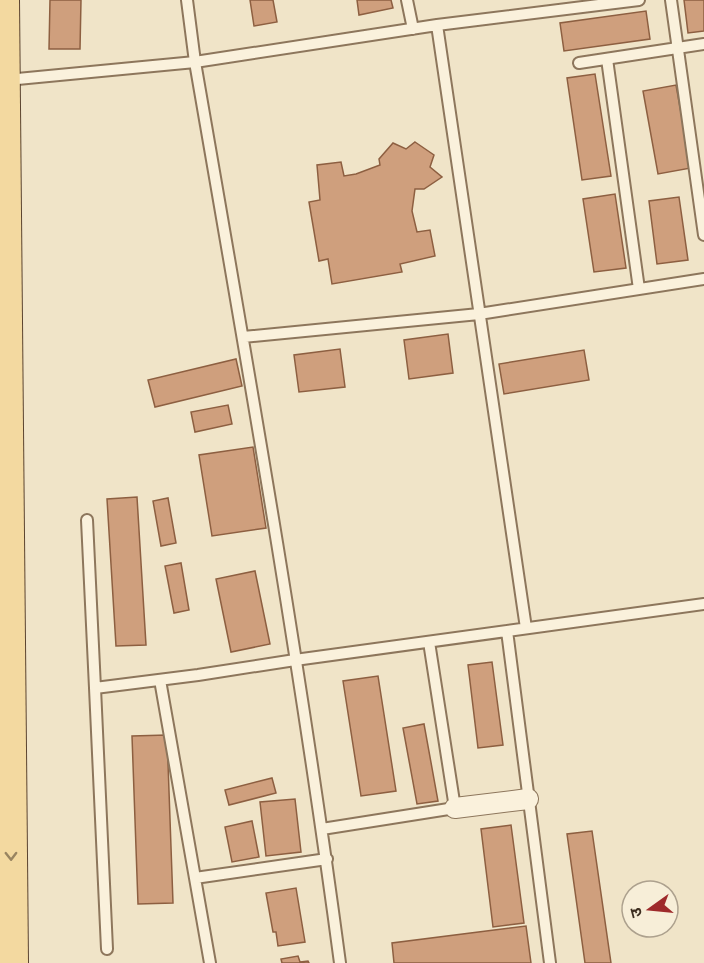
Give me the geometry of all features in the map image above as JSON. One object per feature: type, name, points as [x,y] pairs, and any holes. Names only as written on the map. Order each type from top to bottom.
[{"type":"main road","points":[[3,0],[12,963]]},
{"type":"street","points":[[455,808],[528,799]]},
{"type":"lane","points":[[187,0],[195,62],[243,337],[327,859],[340,963]]},
{"type":"lane","points":[[407,0],[413,29]]},
{"type":"lane","points":[[4,81],[195,62],[437,25],[639,0]]},
{"type":"lane","points":[[671,0],[704,235]]},
{"type":"lane","points":[[437,25],[526,628]]},
{"type":"lane","points":[[579,63],[704,44]]},
{"type":"lane","points":[[607,59],[639,289]]},
{"type":"lane","points":[[243,337],[479,314],[704,279]]},
{"type":"lane","points":[[87,520],[107,949]]},
{"type":"lane","points":[[95,688],[704,604]]},
{"type":"lane","points":[[507,631],[550,963]]},
{"type":"lane","points":[[322,829],[455,808],[429,642]]},
{"type":"lane","points":[[160,680],[210,963]]},
{"type":"lane","points":[[195,878],[327,859]]},
{"type":"building","points":[[50,0],[81,0],[80,49],[49,49]]},
{"type":"building","points":[[250,0],[273,0],[277,22],[254,26]]},
{"type":"building","points":[[357,0],[391,0],[393,8],[359,15]]},
{"type":"building","points":[[684,0],[704,0],[704,31],[688,33]]},
{"type":"building","points":[[646,11],[650,39],[564,51],[560,23]]},
{"type":"building","points":[[595,74],[611,176],[582,180],[567,78]]},
{"type":"building","points":[[676,85],[691,168],[658,174],[643,91]]},
{"type":"building","points":[[415,142],[434,155],[430,167],[442,177],[424,189],[415,189],[412,211],[417,232],[430,230],[435,256],[400,264],[402,272],[332,284],[328,259],[319,261],[309,202],[320,200],[317,165],[341,162],[344,176],[356,174],[380,165],[379,159],[393,143],[406,149]]},
{"type":"building","points":[[615,194],[626,268],[594,272],[583,199]]},
{"type":"building","points":[[679,197],[688,260],[657,264],[649,201]]},
{"type":"building","points":[[448,334],[453,373],[409,379],[404,340]]},
{"type":"building","points":[[340,349],[345,387],[299,392],[294,355]]},
{"type":"building","points":[[584,350],[589,380],[504,394],[499,364]]},
{"type":"building","points":[[236,359],[242,386],[155,407],[148,380]]},
{"type":"building","points":[[228,405],[232,424],[195,432],[191,412]]},
{"type":"building","points":[[253,447],[266,528],[212,536],[199,455]]},
{"type":"building","points":[[137,497],[146,645],[116,646],[107,499]]},
{"type":"building","points":[[168,498],[176,543],[161,546],[153,501]]},
{"type":"building","points":[[181,563],[189,610],[174,613],[165,566]]},
{"type":"building","points":[[255,571],[270,644],[231,652],[216,579]]},
{"type":"building","points":[[492,662],[503,745],[478,748],[468,665]]},
{"type":"building","points":[[378,676],[396,791],[361,796],[343,681]]},
{"type":"building","points":[[424,724],[438,801],[417,804],[403,728]]},
{"type":"building","points":[[167,735],[173,903],[138,904],[132,736]]},
{"type":"building","points":[[272,778],[276,793],[229,805],[225,790]]},
{"type":"building","points":[[295,799],[301,852],[266,856],[260,802]]},
{"type":"building","points":[[252,821],[259,857],[232,862],[225,827]]},
{"type":"building","points":[[511,825],[524,923],[493,927],[481,829]]},
{"type":"building","points":[[592,831],[611,963],[585,963],[567,834]]},
{"type":"building","points":[[296,888],[305,942],[278,946],[266,893]]},
{"type":"building","points":[[526,926],[531,963],[394,963],[392,943]]},
{"type":"building","points":[[298,956],[300,962],[308,961],[309,963],[282,963],[281,959]]}]
